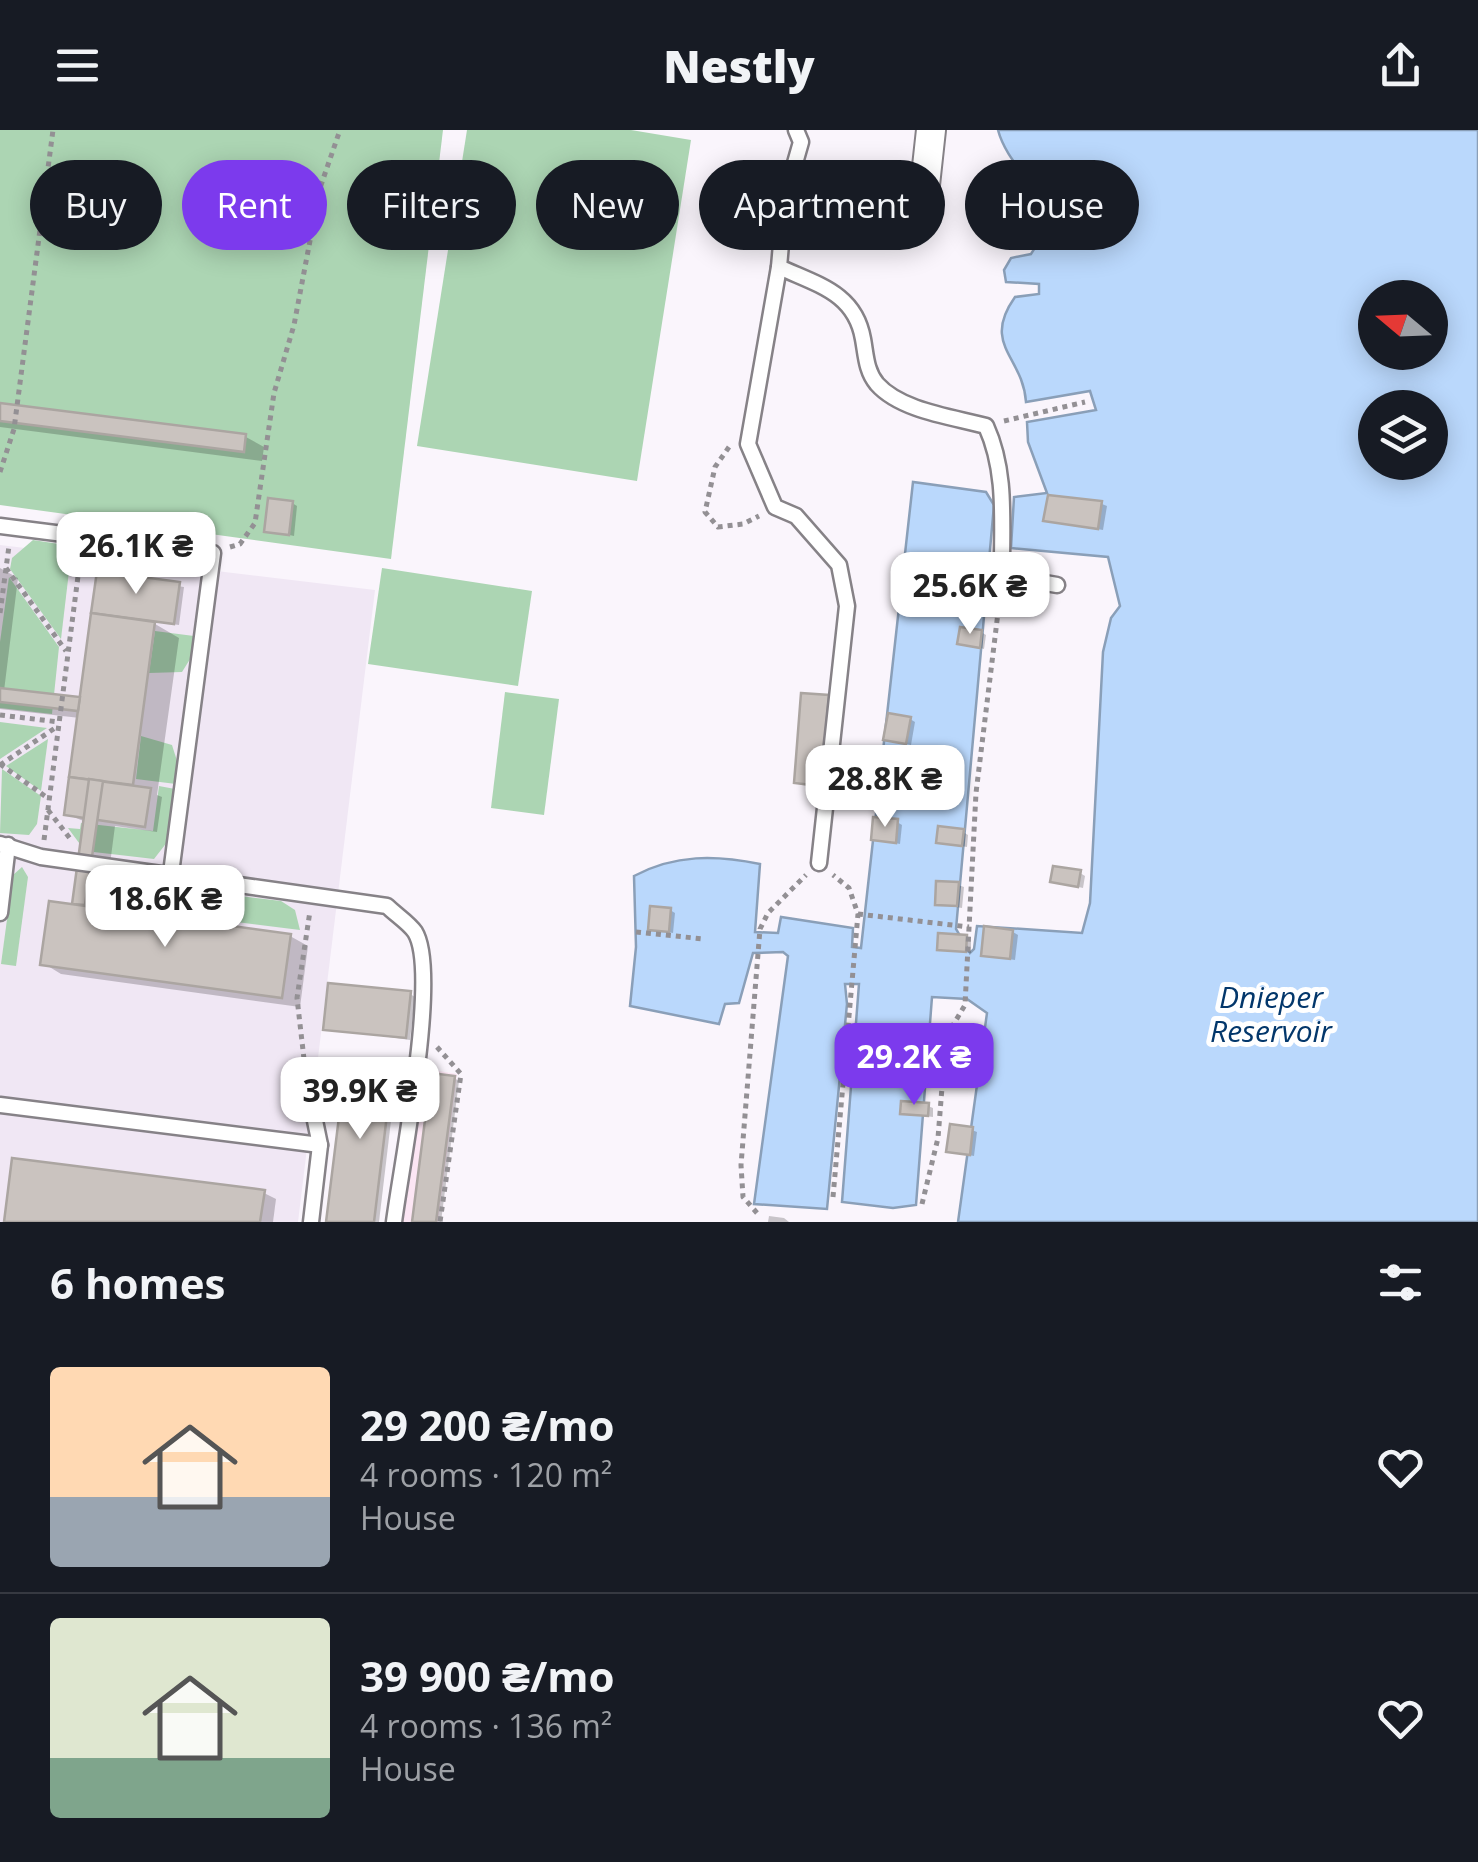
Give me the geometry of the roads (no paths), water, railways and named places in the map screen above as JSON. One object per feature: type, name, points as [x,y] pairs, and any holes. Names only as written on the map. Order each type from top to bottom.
[{"type":"street","points":[[927,160],[931,130]]},
{"type":"lane","points":[[796,130],[801,142],[786,198],[779,268],[748,444],[775,507],[796,516],[839,565],[847,606],[819,863]]},
{"type":"lane","points":[[779,268],[850,303],[858,317],[868,368],[884,390],[908,403],[986,426],[996,448],[1002,482],[1002,565],[1016,578],[1057,585]]},
{"type":"lane","points":[[6,527],[213,553],[171,873]]},
{"type":"lane","points":[[0,913],[4,844],[41,857],[313,892],[387,906],[416,934],[424,980],[424,1028],[394,1222]]},
{"type":"lane","points":[[306,1077],[320,1145],[312,1222]]},
{"type":"lane","points":[[0,1105],[320,1145]]},
{"type":"water","name":"Dnieper Reservoir","points":[[998,130],[1478,130],[1478,1222],[958,1222],[987,1013],[967,999],[932,997],[916,1205],[893,1208],[842,1202],[859,984],[845,984],[847,1004],[827,1209],[754,1204],[788,956],[783,952],[753,953],[739,1003],[725,1004],[719,1024],[630,1006],[636,947],[634,876],[680,860],[712,858],[760,864],[755,932],[778,933],[781,917],[853,928],[852,947],[861,948],[913,482],[986,492],[994,505],[956,929],[970,953],[977,926],[1082,933],[1090,903],[1103,652],[1111,618],[1120,606],[1108,557],[1011,548],[1014,497],[1047,493],[1028,442],[1027,422],[1096,410],[1090,391],[1026,402],[1002,327],[1015,297],[1039,294],[1039,284],[1006,282],[1004,270],[1011,258],[1033,250],[1139,250],[1139,160],[1013,160]]}]
